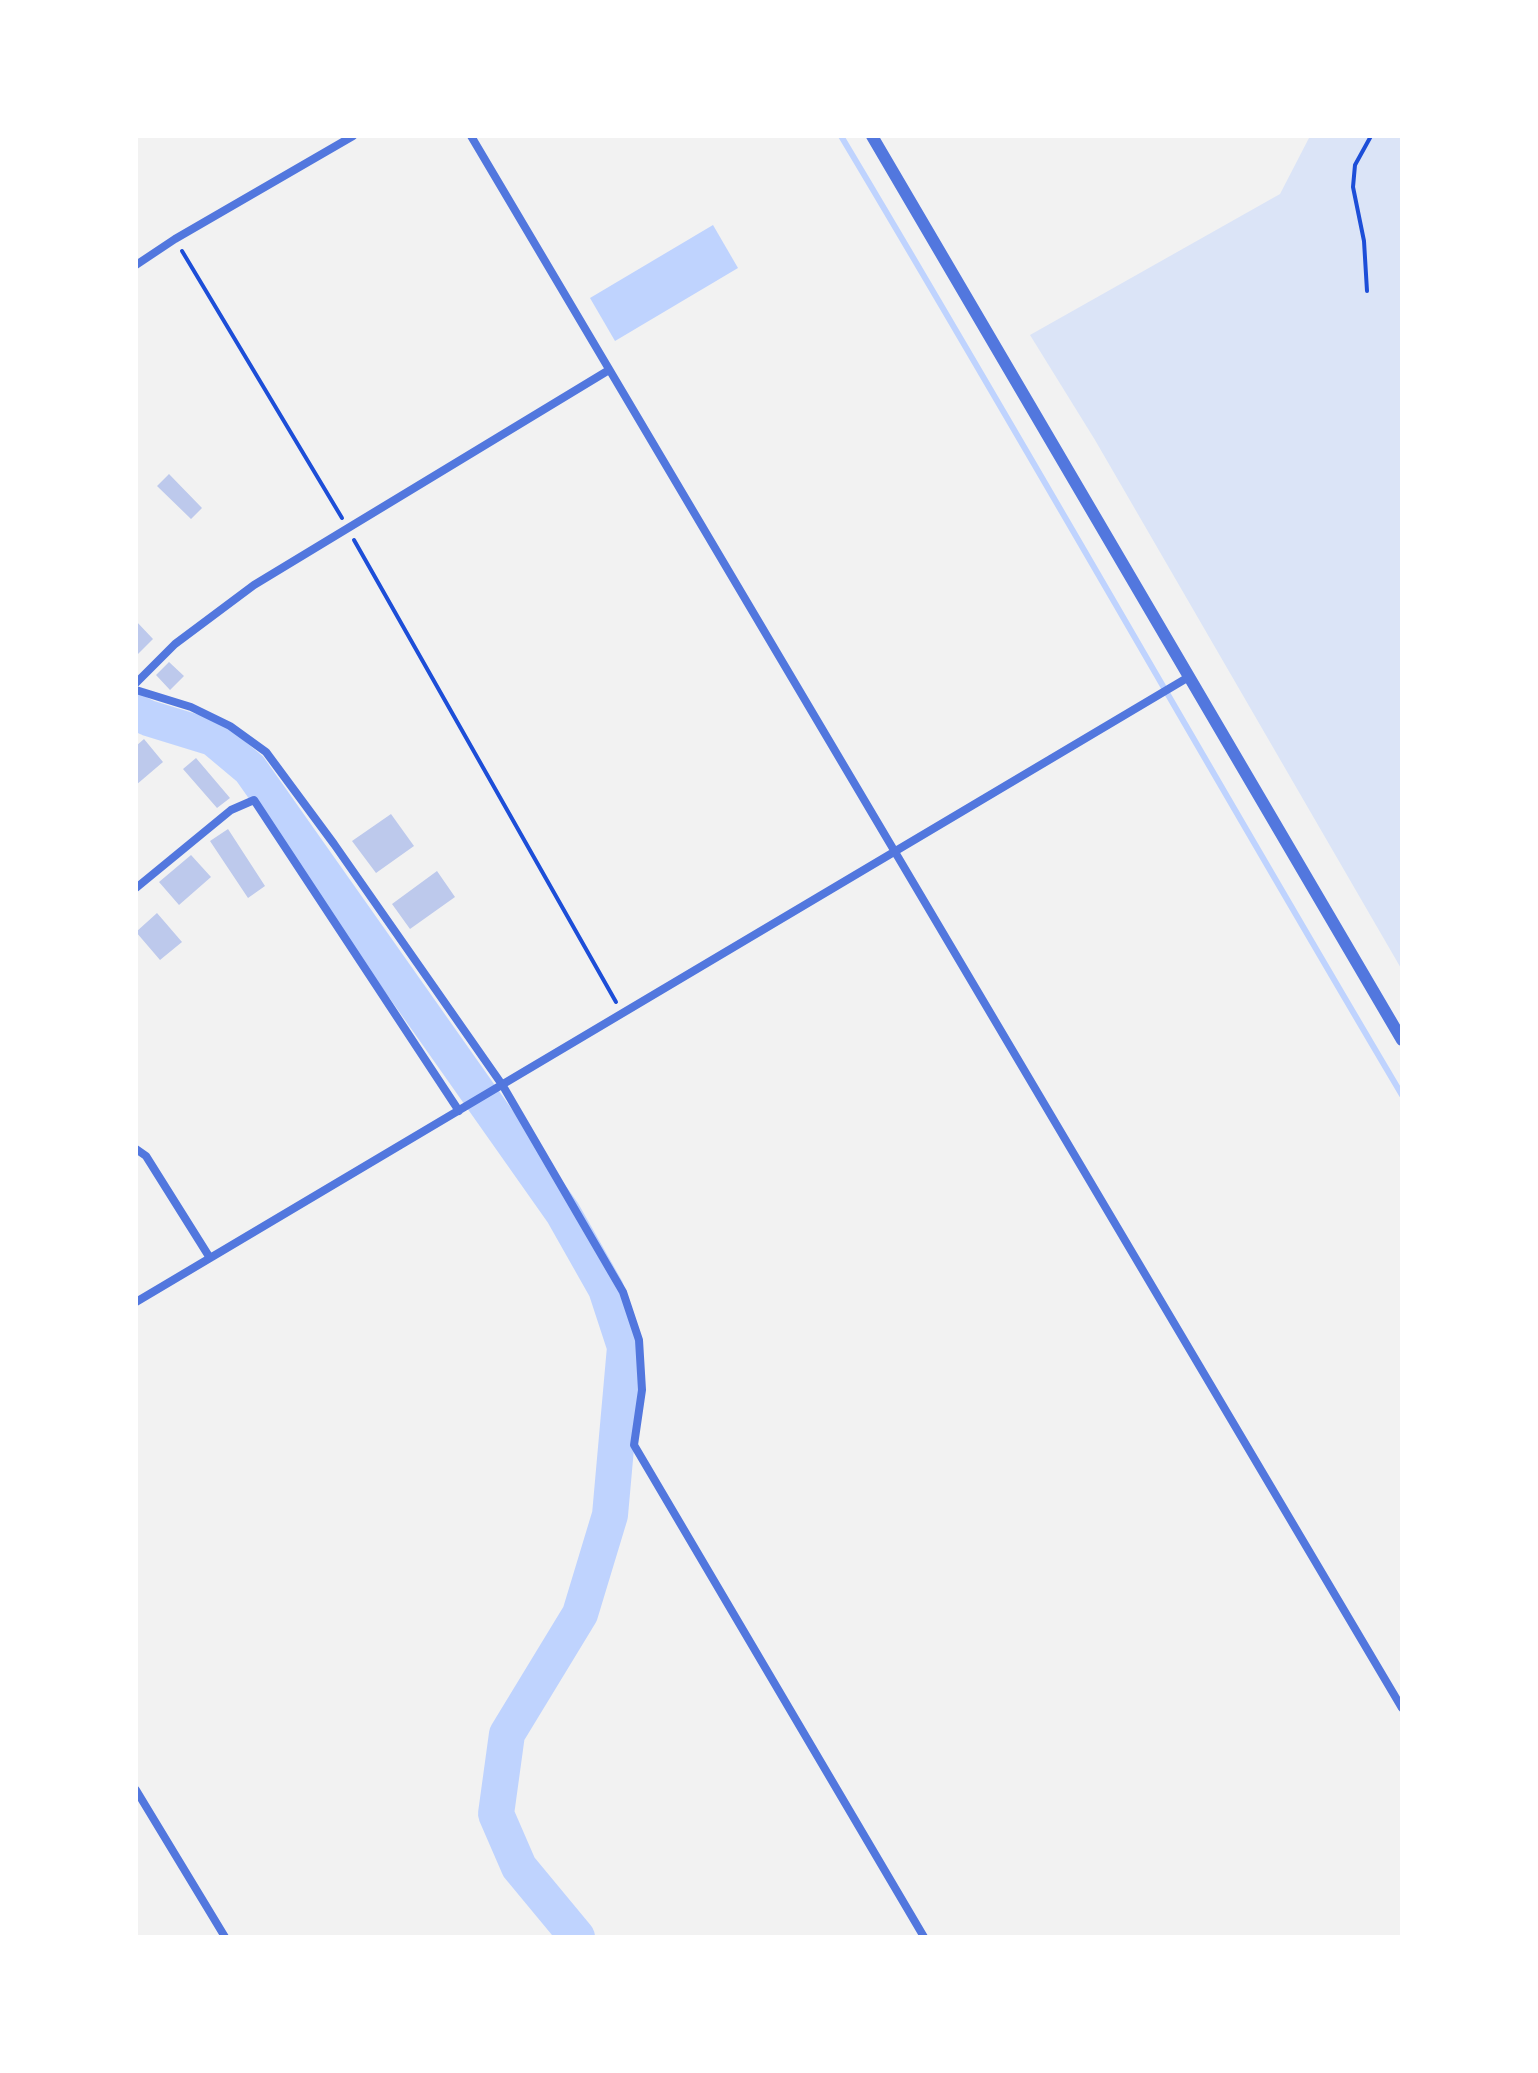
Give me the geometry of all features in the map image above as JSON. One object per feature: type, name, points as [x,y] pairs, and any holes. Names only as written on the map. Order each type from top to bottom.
[{"type":"street","points":[[136,265],[175,239],[353,136]]},
{"type":"street","points":[[471,136],[1402,1708]]},
{"type":"street","points":[[872,136],[1402,1040]]},
{"type":"street","points":[[136,683],[175,644],[254,585],[609,370]]},
{"type":"street","points":[[136,1302],[1187,678]]},
{"type":"street","points":[[136,690],[191,707],[230,726],[266,752],[503,1086],[623,1292],[639,1340],[642,1390],[634,1445],[924,1937]]},
{"type":"street","points":[[136,888],[231,810],[254,800],[459,1111]]},
{"type":"street","points":[[136,1149],[146,1156],[210,1258]]},
{"type":"street","points":[[136,1790],[225,1937]]},
{"type":"path","points":[[1367,291],[1364,241],[1353,187],[1355,165],[1371,136]]},
{"type":"path","points":[[175,239],[347,527],[622,1012]]},
{"type":"shaded area","points":[[1310,136],[1402,136],[1402,970],[1095,440],[1030,335],[1280,194]]},
{"type":"water","points":[[713,225],[738,268],[615,341],[590,298]]},
{"type":"building","points":[[169,474],[202,508],[191,519],[157,486]]},
{"type":"building","points":[[136,621],[153,639],[136,656]]},
{"type":"building","points":[[169,662],[184,676],[170,690],[156,675]]},
{"type":"building","points":[[144,739],[163,762],[136,785],[136,746]]},
{"type":"building","points":[[196,758],[230,798],[217,808],[183,769]]},
{"type":"building","points":[[391,814],[414,846],[376,873],[352,841]]},
{"type":"building","points":[[228,829],[265,886],[248,898],[210,841]]},
{"type":"building","points":[[191,855],[211,877],[179,905],[159,882]]},
{"type":"building","points":[[437,871],[455,897],[410,929],[392,904]]},
{"type":"building","points":[[157,913],[182,942],[160,960],[136,932]]},
{"type":"waterway","points":[[841,136],[1402,1095]]},
{"type":"waterway","points":[[136,712],[213,738],[250,769],[563,1213],[606,1289],[625,1347],[610,1515],[580,1614],[507,1734],[496,1814],[519,1867],[577,1937]]}]
